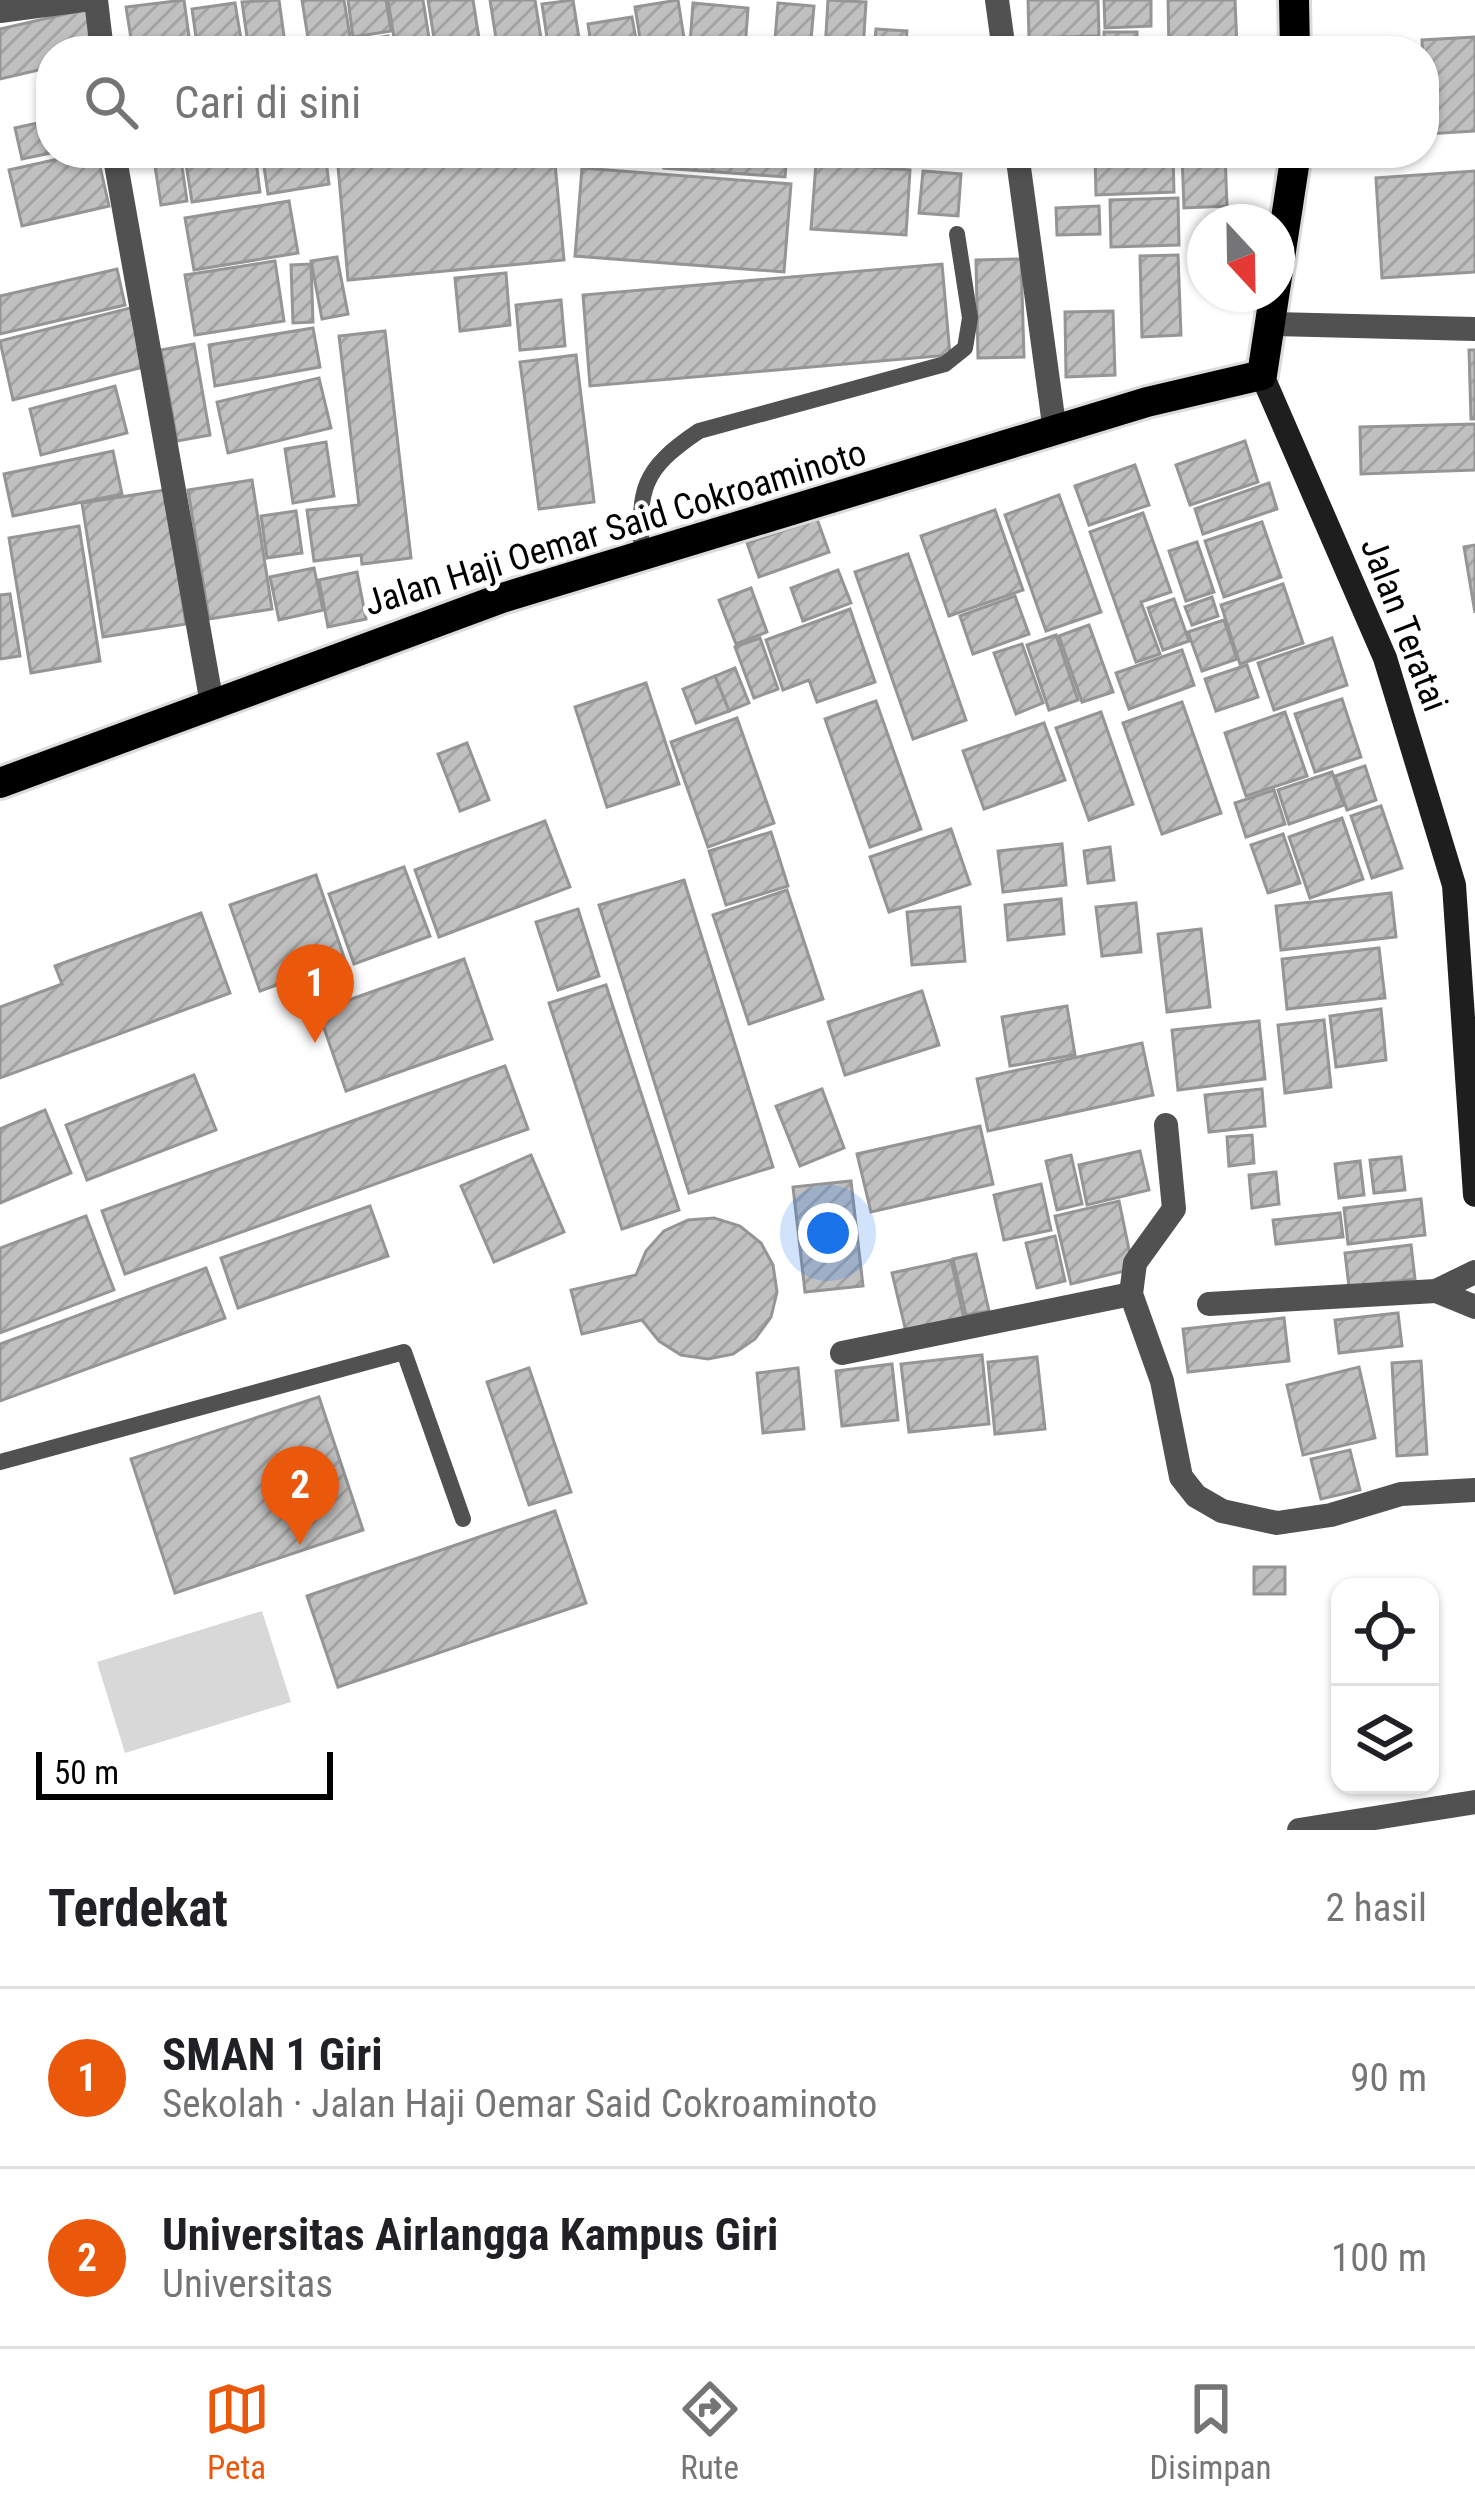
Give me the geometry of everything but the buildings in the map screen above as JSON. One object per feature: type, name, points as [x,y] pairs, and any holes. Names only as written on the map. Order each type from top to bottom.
[{"type":"main road","points":[[1294,0],[1294,36]]},
{"type":"main road","points":[[1262,375],[1274,324],[1294,168]]},
{"type":"main road","name":"Jalan Haji Oemar Said Cokroaminoto","points":[[0,783],[463,611],[1054,432],[1262,375]]},
{"type":"street","points":[[0,11],[83,0]]},
{"type":"street","points":[[97,0],[101,36]]},
{"type":"street","points":[[997,0],[1002,36]]},
{"type":"street","points":[[117,168],[212,704]]},
{"type":"street","points":[[1019,168],[1054,432]]},
{"type":"street","points":[[1274,324],[1475,328]]},
{"type":"street","name":"Jalan Teratai","points":[[1262,375],[1385,658],[1464,885],[1475,1195]]},
{"type":"street","points":[[1166,1125],[1174,1209],[1136,1263],[1131,1294],[1162,1381],[1181,1478],[1196,1496],[1222,1511],[1277,1523],[1330,1515],[1401,1494],[1475,1490]]},
{"type":"street","points":[[1209,1304],[1436,1291],[1475,1272]]},
{"type":"street","points":[[1436,1291],[1475,1307]]},
{"type":"street","points":[[842,1353],[1131,1294]]},
{"type":"street","points":[[1300,1830],[1475,1802]]},
{"type":"lane","points":[[641,557],[639,506],[644,482],[666,453],[699,431],[945,364],[965,348],[970,318],[957,234]]},
{"type":"lane","points":[[0,1462],[404,1352],[463,1520]]},
{"type":"shaded area","points":[[262,1611],[291,1702],[125,1753],[97,1662]]},
{"type":"place","name":"SMAN 1 Giri","points":[[315,1043]]},
{"type":"place","name":"Universitas Airlangga Kampus Giri","points":[[300,1545]]}]
